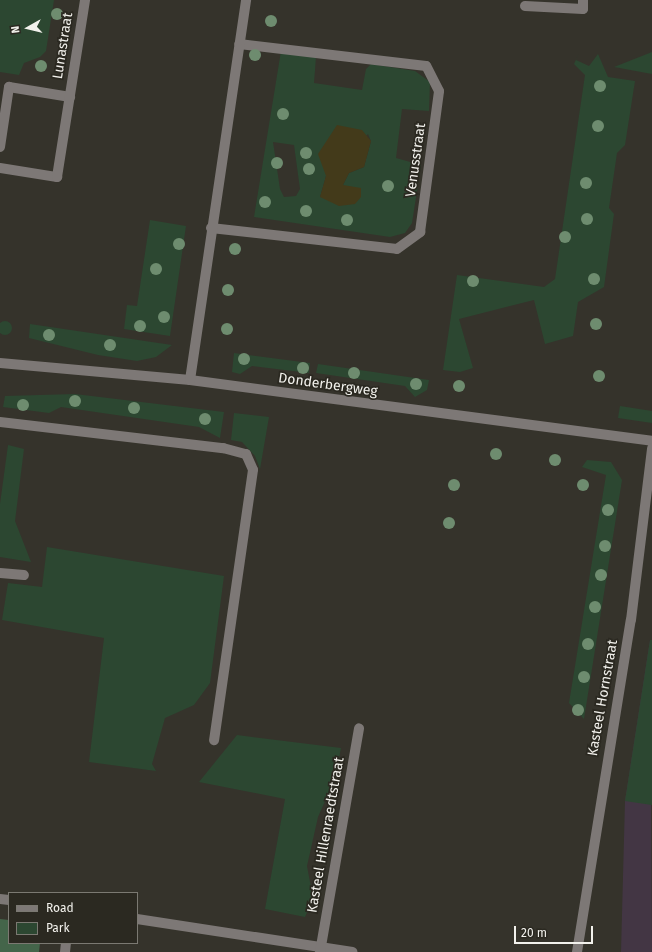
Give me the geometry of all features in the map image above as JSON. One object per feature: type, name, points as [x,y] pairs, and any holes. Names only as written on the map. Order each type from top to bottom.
[{"type":"street","name":"Lunastraat","points":[[0,168],[57,177],[85,0]]},
{"type":"street","points":[[190,380],[211,228],[246,0]]},
{"type":"street","points":[[525,6],[583,9],[584,0]]},
{"type":"street","name":"Venusstraat","points":[[211,228],[397,249],[420,232],[439,91],[426,66],[239,44]]},
{"type":"street","name":"Lunastraat","points":[[0,147],[9,87],[70,97]]},
{"type":"street","name":"Donderbergweg","points":[[0,363],[190,380],[652,441]]},
{"type":"street","points":[[0,422],[223,448],[246,454],[253,470],[214,740]]},
{"type":"street","name":"Kasteel Hornstraat","points":[[577,952],[631,620],[652,448]]},
{"type":"street","points":[[0,573],[24,575]]},
{"type":"street","name":"Kasteel Hillenraedtstraat","points":[[320,949],[359,728]]},
{"type":"street","points":[[138,920],[320,949],[352,952]]},
{"type":"shaded area","points":[[650,640],[652,952],[621,952],[625,801]]},
{"type":"green space","points":[[0,0],[54,0],[46,51],[40,57],[24,63],[19,75],[0,72]]},
{"type":"green space","points":[[281,51],[316,57],[314,83],[362,90],[366,69],[371,64],[415,71],[430,82],[429,111],[402,109],[396,158],[421,165],[412,223],[405,233],[390,237],[254,217]],"holes":[[[368,134],[371,141],[364,167],[349,173],[343,185],[320,197],[326,176]],[[273,142],[294,145],[300,189],[296,196],[284,197],[280,189]]]},
{"type":"green space","points":[[652,52],[652,74],[614,67]]},
{"type":"green space","points":[[579,53],[576,60],[589,66],[598,54],[608,77],[635,81],[625,145],[617,153],[609,208],[614,214],[604,287],[578,302],[573,336],[545,344],[534,300],[459,319],[473,368],[460,372],[443,370],[457,275],[544,287],[555,279],[585,75],[574,64]]},
{"type":"green space","points":[[150,220],[186,226],[170,336],[124,329],[127,305],[137,306]]},
{"type":"green space","points":[[2,321],[8,321],[12,325],[12,331],[8,335],[2,335],[-1,332],[-1,324]]},
{"type":"green space","points":[[30,324],[172,345],[156,357],[137,361],[98,355],[29,338]]},
{"type":"green space","points":[[234,353],[310,363],[309,373],[252,366],[240,374],[232,372]]},
{"type":"green space","points":[[318,364],[429,380],[427,390],[415,397],[405,386],[316,373]]},
{"type":"green space","points":[[75,394],[224,412],[220,438],[199,427],[61,407],[49,413],[3,407],[5,396]]},
{"type":"green space","points":[[620,406],[652,411],[652,423],[618,418]]},
{"type":"green space","points":[[234,413],[269,417],[260,469],[255,456],[242,442],[231,440]]},
{"type":"green space","points":[[8,445],[24,449],[15,521],[31,562],[0,557],[0,504]]},
{"type":"green space","points":[[587,460],[611,462],[622,480],[584,719],[569,703],[606,475],[582,467]]},
{"type":"green space","points":[[47,547],[224,576],[210,683],[194,705],[165,718],[152,764],[156,771],[89,762],[104,638],[2,620],[8,583],[42,587]]},
{"type":"green space","points":[[650,640],[652,640],[652,805],[625,801]]},
{"type":"green space","points":[[237,735],[341,748],[335,779],[318,817],[307,866],[313,898],[305,917],[265,909],[285,799],[199,782]]},
{"type":"green space","points":[[0,919],[8,920],[8,944],[40,944],[39,952],[0,952]]},
{"type":"sand","points":[[337,125],[362,130],[371,141],[364,167],[349,173],[343,185],[361,188],[361,197],[355,204],[339,206],[320,197],[326,176],[318,154]]}]
